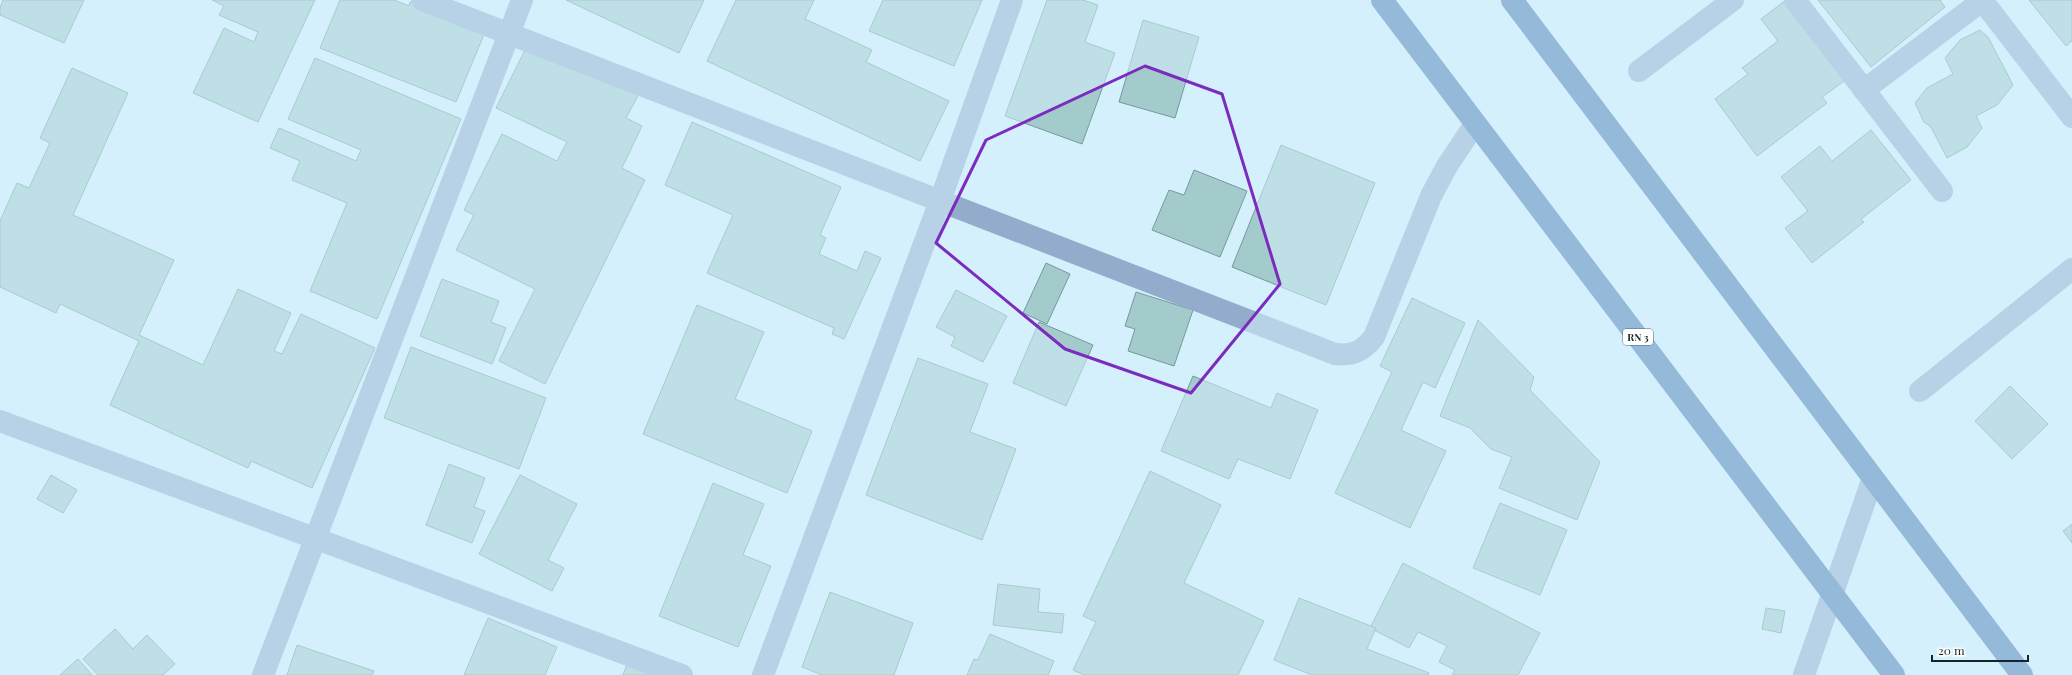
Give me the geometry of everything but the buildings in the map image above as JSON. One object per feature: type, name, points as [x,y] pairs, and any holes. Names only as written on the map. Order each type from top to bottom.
[{"type":"main road","name":"RN 3","points":[[1382,0],[1894,675]]},
{"type":"main road","points":[[1512,0],[2022,675]]},
{"type":"street","points":[[422,0],[1335,354],[1346,355],[1357,353],[1366,347],[1374,337],[1431,196],[1446,166],[1476,124]]},
{"type":"street","points":[[263,675],[314,538],[522,0]]},
{"type":"street","points":[[763,675],[940,201],[1012,0]]},
{"type":"street","points":[[1639,71],[1733,0]]},
{"type":"street","points":[[1795,0],[1942,191]]},
{"type":"street","points":[[1864,90],[1983,0],[2072,117]]},
{"type":"street","points":[[1920,391],[2072,269]]},
{"type":"street","points":[[0,421],[682,675]]},
{"type":"street","points":[[1804,675],[1873,478]]},
{"type":"highlighted area","points":[[1145,66],[1222,94],[1280,284],[1191,393],[1065,349],[936,243],[986,140]]}]
